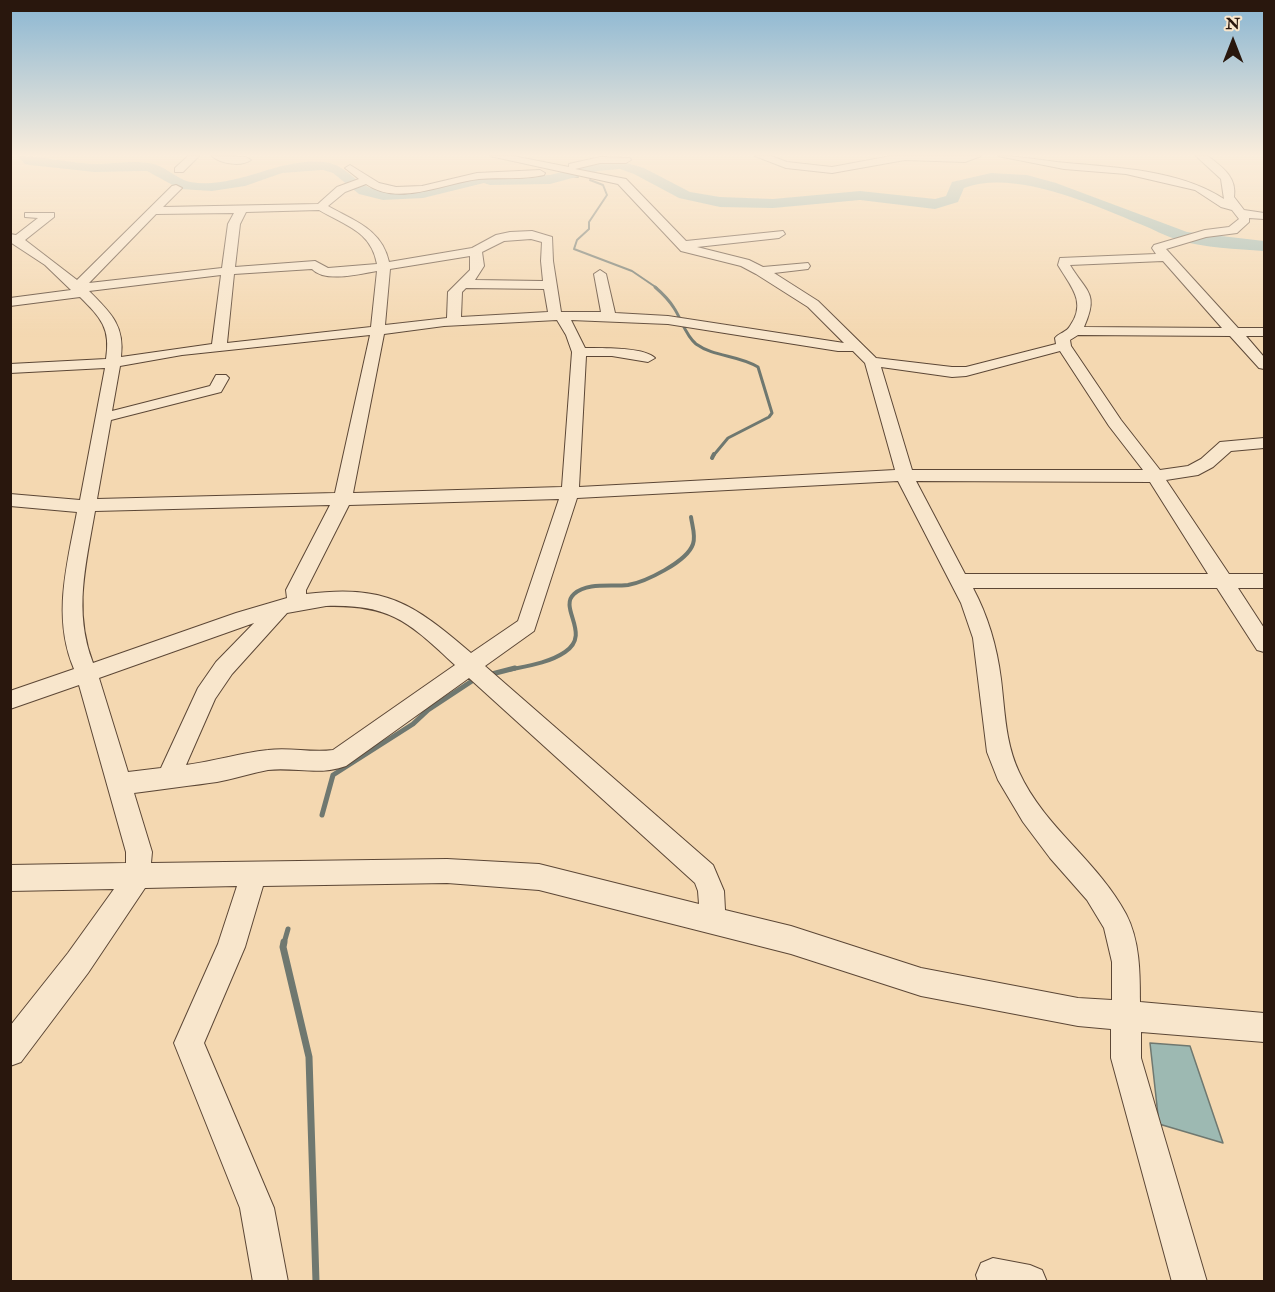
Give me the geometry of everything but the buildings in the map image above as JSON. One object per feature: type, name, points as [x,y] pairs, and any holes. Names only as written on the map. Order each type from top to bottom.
[{"type":"street","points":[[10,1051],[78,963],[138,876],[139,852],[87,674],[76,651],[71,597],[115,350],[113,328],[103,313],[33,248],[14,238],[48,216]]},
{"type":"street","points":[[79,290],[149,216]]},
{"type":"street","points":[[219,348],[227,271],[234,224],[238,216]]},
{"type":"street","points":[[168,778],[206,694],[224,668],[289,605],[343,498],[378,329],[384,267],[381,252],[371,235],[338,216]]},
{"type":"street","points":[[655,216],[681,245],[701,254],[745,263],[762,271],[813,304],[873,362],[952,372],[966,371],[1064,346]]},
{"type":"street","points":[[1242,216],[1245,220],[1233,230],[1205,234],[1158,248],[1264,365]]},
{"type":"street","points":[[681,245],[778,234]]},
{"type":"street","points":[[10,302],[79,290],[227,271],[315,265],[320,270],[328,272],[384,267],[475,251],[500,238],[525,235],[543,237],[548,240],[547,261],[550,285],[559,317],[573,335],[579,352],[570,493],[527,625],[478,674],[338,759],[317,762],[268,759],[219,771],[119,784]]},
{"type":"street","points":[[454,321],[455,292],[473,276],[480,262],[475,251]]},
{"type":"street","points":[[1075,331],[1085,309],[1085,299],[1064,265],[1064,261],[1165,256]]},
{"type":"street","points":[[762,271],[804,267]]},
{"type":"street","points":[[600,274],[609,317]]},
{"type":"street","points":[[462,284],[550,285]]},
{"type":"street","points":[[10,369],[112,363],[219,348],[454,321],[559,317],[687,320],[838,347],[855,347]]},
{"type":"street","points":[[1264,332],[1075,331],[1062,338],[1064,346],[1115,423],[1155,476],[1264,644]]},
{"type":"street","points":[[579,352],[612,352],[648,358]]},
{"type":"street","points":[[873,362],[905,475],[917,503],[971,603],[983,638],[997,742],[1010,780],[1059,850],[1096,891],[1116,923],[1126,962],[1127,992],[1124,1016],[1126,1058],[1190,1281]]},
{"type":"street","points":[[103,417],[139,411],[192,387],[216,389],[222,378]]},
{"type":"street","points":[[10,500],[87,504],[570,493],[905,475],[1155,476],[1192,471],[1207,464],[1226,446],[1264,442]]},
{"type":"street","points":[[960,581],[1264,581]]},
{"type":"street","points":[[10,700],[289,605],[325,598],[350,598],[395,606],[411,614],[427,627],[704,874],[712,886],[714,900],[709,920]]},
{"type":"street","points":[[10,878],[447,871],[539,877],[791,940],[930,984],[1078,1012],[1264,1027]]},
{"type":"street","points":[[254,873],[231,947],[189,1043],[257,1208],[271,1281]]},
{"type":"street","points":[[993,1275],[1030,1281]]},
{"type":"water","points":[[1150,1043],[1190,1046],[1223,1143],[1159,1124]]},
{"type":"waterway","points":[[593,216],[589,222],[589,229],[577,240],[574,249],[632,271],[657,288]]},
{"type":"waterway","points":[[1135,216],[1182,236],[1205,241],[1264,246]]},
{"type":"waterway","points":[[655,287],[672,305],[696,344],[758,367],[772,413],[769,417],[728,438],[713,456]]},
{"type":"waterway","points":[[508,670],[552,659],[572,645],[576,637],[570,600],[580,590],[593,586],[635,583],[665,570],[683,558],[694,541],[691,517]]},
{"type":"waterway","points":[[488,675],[515,668]]},
{"type":"waterway","points":[[322,815],[333,775],[413,724],[428,710],[475,679]]},
{"type":"waterway","points":[[284,943],[288,929]]},
{"type":"waterway","points":[[284,942],[283,947],[309,1057],[316,1282]]}]
